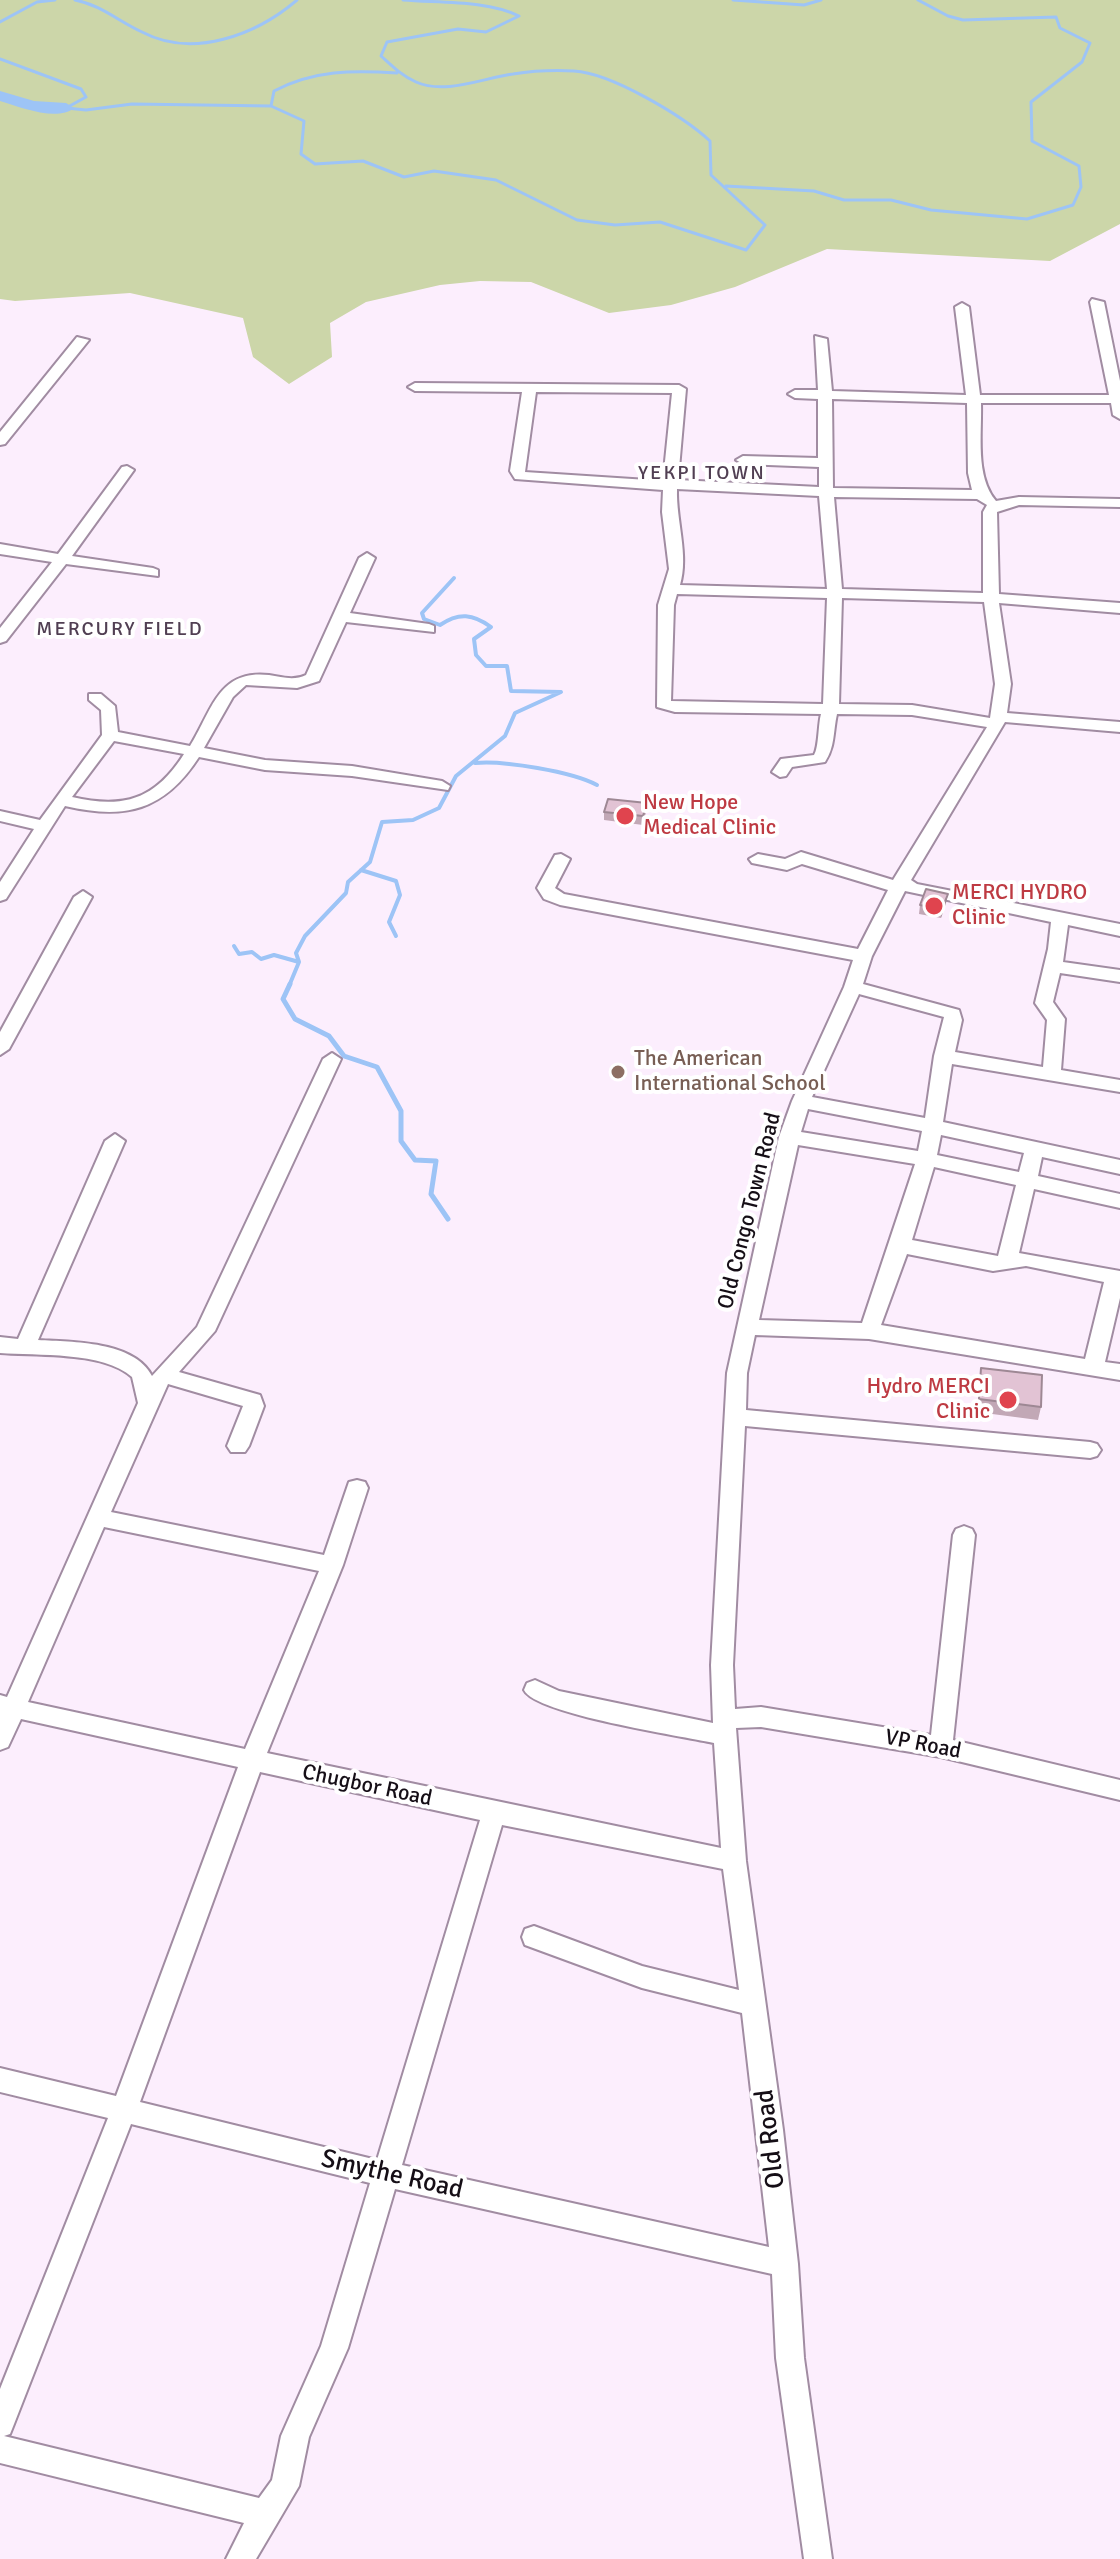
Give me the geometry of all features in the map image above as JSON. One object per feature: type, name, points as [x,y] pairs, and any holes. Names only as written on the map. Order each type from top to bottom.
[{"type":"street","points":[[1097,302],[1120,415]]},
{"type":"street","name":"Old Congo Town Road","points":[[725,1727],[722,1665],[737,1373],[757,1269],[789,1137],[801,1101],[853,987],[863,956],[900,884],[998,721],[1003,684],[991,598],[988,500],[975,473],[974,399],[962,307]]},
{"type":"street","points":[[780,772],[787,763],[819,759],[825,750],[824,733],[831,707],[835,593],[826,492],[825,395],[820,339]]},
{"type":"street","points":[[1,439],[82,340]]},
{"type":"street","points":[[415,387],[679,389],[669,512],[677,569],[666,605],[663,704],[675,707],[912,710],[998,721],[1120,727]]},
{"type":"street","points":[[530,388],[517,471],[520,476],[988,500],[1120,503]]},
{"type":"street","points":[[795,394],[1118,399]]},
{"type":"street","points":[[743,460],[825,463]]},
{"type":"street","points":[[0,638],[127,470]]},
{"type":"street","points":[[0,549],[153,573]]},
{"type":"street","points":[[61,800],[88,809],[108,809],[159,796],[175,782],[196,751],[229,690],[241,682],[258,678],[300,683],[313,678],[367,558]]},
{"type":"street","points":[[671,589],[991,598],[1120,608]]},
{"type":"street","points":[[342,617],[429,629]]},
{"type":"street","points":[[0,895],[61,800],[110,735],[109,709],[95,697]]},
{"type":"street","points":[[110,735],[265,765],[366,773],[442,786]]},
{"type":"street","points":[[0,816],[45,826]]},
{"type":"street","points":[[758,859],[787,865],[801,857],[825,867],[912,888],[1120,930]]},
{"type":"street","points":[[561,859],[546,888],[550,895],[560,899],[863,956]]},
{"type":"street","points":[[0,1049],[83,897]]},
{"type":"street","points":[[1051,1076],[1056,1019],[1044,1003],[1054,966],[1060,918]]},
{"type":"street","points":[[1054,966],[1120,976]]},
{"type":"street","points":[[853,987],[953,1014],[926,1159],[869,1331]]},
{"type":"street","points":[[943,1056],[1120,1086]]},
{"type":"street","points":[[0,1740],[7,1706],[100,1518],[148,1403],[163,1375],[205,1331],[332,1059]]},
{"type":"street","points":[[801,1101],[1120,1167]]},
{"type":"street","points":[[789,1137],[926,1159],[1120,1201]]},
{"type":"street","points":[[24,1348],[115,1141]]},
{"type":"street","points":[[1006,1264],[1035,1148]]},
{"type":"street","points":[[900,1245],[1006,1264],[1015,1259],[1026,1259],[1118,1278],[1094,1366]]},
{"type":"street","points":[[747,1327],[869,1331],[1120,1372]]},
{"type":"street","points":[[0,1345],[101,1354],[137,1368],[143,1377],[148,1403]]},
{"type":"street","points":[[163,1375],[253,1401],[254,1406],[238,1446]]},
{"type":"street","points":[[733,1417],[1090,1450]]},
{"type":"street","points":[[0,2424],[124,2110],[252,1761],[332,1565],[357,1488]]},
{"type":"street","points":[[100,1518],[332,1565]]},
{"type":"street","points":[[941,1747],[964,1535]]},
{"type":"street","name":"VP Road","points":[[535,1690],[554,1700],[725,1727],[761,1717],[941,1747],[1120,1790]]},
{"type":"street","name":"Chugbor Road","points":[[7,1706],[494,1813],[734,1861]]},
{"type":"street","name":"Old Road","points":[[725,1727],[734,1861],[785,2264],[790,2358],[818,2559]]},
{"type":"street","points":[[240,2559],[285,2486],[295,2436],[334,2348],[494,1813]]},
{"type":"street","points":[[534,1937],[581,1957],[690,1992],[754,2004]]},
{"type":"street","name":"Smythe Road","points":[[0,2080],[385,2174],[785,2264]]},
{"type":"street","points":[[0,2449],[265,2514]]},
{"type":"green space","points":[[0,0],[1120,0],[1120,224],[1050,261],[827,249],[735,287],[671,305],[609,313],[531,282],[480,281],[440,285],[366,302],[330,323],[332,357],[289,384],[253,357],[243,318],[130,293],[15,301],[0,299]]},
{"type":"building","points":[[608,799],[647,803],[643,816],[604,812]]},
{"type":"building","points":[[926,889],[948,894],[942,909],[920,905]]},
{"type":"building","points":[[981,1368],[1042,1375],[1041,1407],[979,1399]]},
{"type":"waterway","points":[[0,22],[37,2],[55,0]]},
{"type":"waterway","points":[[75,0],[101,9],[142,32],[162,40],[182,43],[203,43],[243,33],[263,24],[297,0]]},
{"type":"waterway","points":[[271,106],[304,121],[301,154],[315,164],[363,161],[404,177],[434,171],[496,180],[577,220],[615,225],[660,222],[746,250],[765,225],[711,175],[710,141],[665,108],[607,79],[574,71],[544,71],[439,87],[427,86],[406,77],[381,56],[387,42],[458,29],[486,32],[519,16],[478,5],[403,0]]},
{"type":"waterway","points":[[733,0],[804,5],[821,0]]},
{"type":"waterway","points":[[726,186],[814,191],[844,200],[891,200],[931,210],[1027,219],[1073,205],[1081,187],[1079,166],[1032,141],[1031,102],[1082,62],[1090,43],[1060,28],[1056,17],[963,20],[948,16],[918,0]]},
{"type":"waterway","points":[[0,59],[81,89],[86,97],[66,108],[86,110],[132,104],[271,106]]},
{"type":"waterway","points":[[271,106],[274,91],[319,75],[397,73]]},
{"type":"waterway","points":[[0,96],[33,106],[66,108]]},
{"type":"waterway","points":[[361,870],[370,862],[382,822],[413,820],[439,808],[456,776],[505,736],[515,713],[561,692],[511,691],[507,666],[486,666],[476,655],[474,639],[491,627],[484,623],[466,616],[440,625],[424,619],[422,613],[454,578]]},
{"type":"waterway","points":[[475,763],[538,768],[597,785]]},
{"type":"waterway","points":[[299,962],[296,953],[305,936],[346,893],[348,882],[361,870]]},
{"type":"waterway","points":[[361,870],[396,881],[400,895],[389,922],[396,936]]},
{"type":"waterway","points":[[234,946],[239,954],[252,952],[261,959],[274,955],[299,962]]},
{"type":"waterway","points":[[289,986],[299,962]]},
{"type":"waterway","points":[[290,984],[283,999],[295,1019],[329,1036],[344,1056],[377,1067],[401,1111],[401,1141],[415,1160],[436,1161],[431,1194],[448,1219]]},
{"type":"place","name":"New Hope Medical Clinic","points":[[625,816]]},
{"type":"place","name":"MERCI HYDRO Clinic","points":[[934,906]]},
{"type":"place","name":"The American International School","points":[[618,1072]]},
{"type":"place","name":"Hydro MERCI Clinic","points":[[1008,1400]]},
{"type":"district","name":"YEKPI TOWN","points":[[702,474]]},
{"type":"district","name":"MERCURY FIELD","points":[[120,630]]}]
